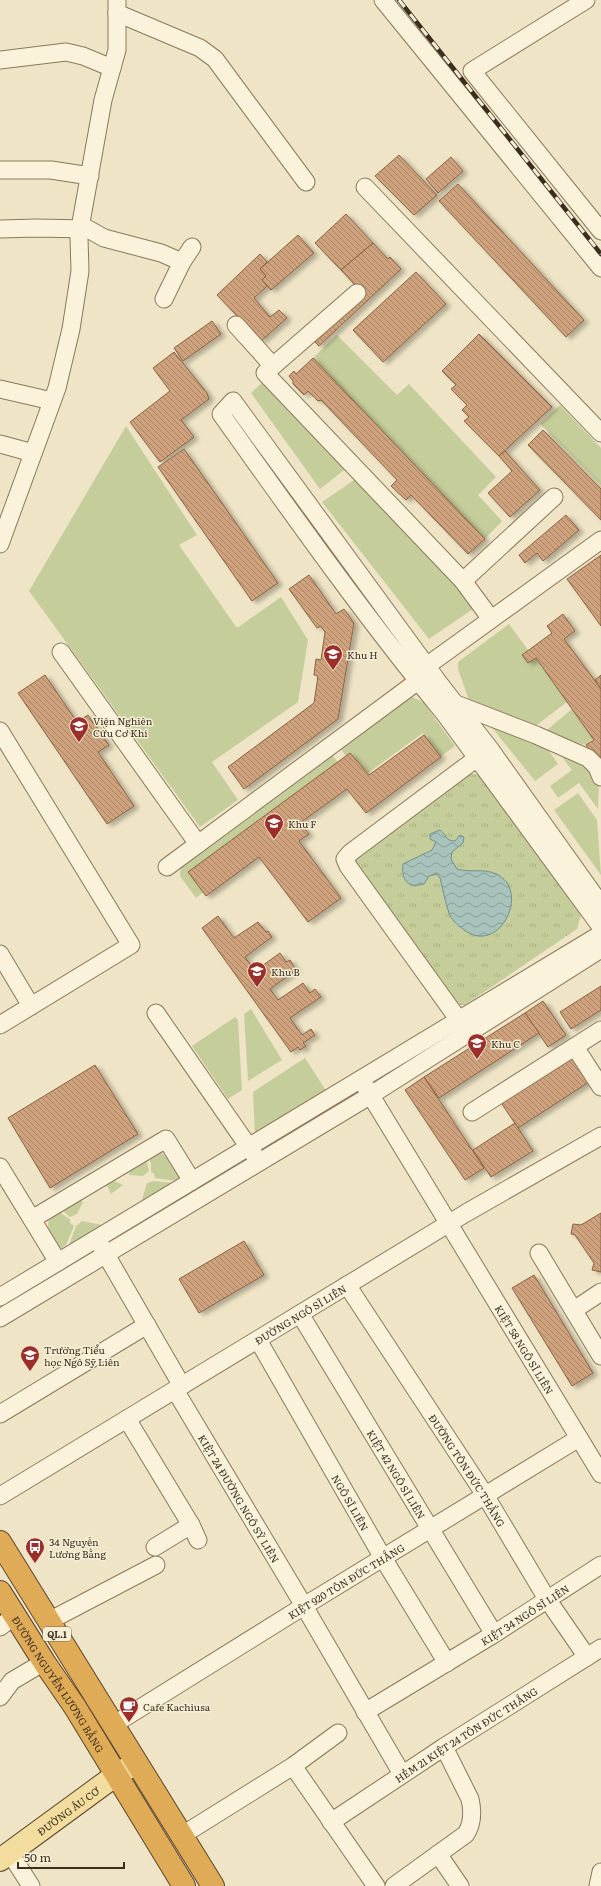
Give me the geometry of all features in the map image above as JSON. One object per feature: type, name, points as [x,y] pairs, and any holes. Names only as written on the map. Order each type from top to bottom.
[{"type":"highway","name":"QL.1","points":[[0,1542],[212,1886]]},
{"type":"highway","name":"ĐƯỜNG NGUYỄN LƯƠNG BẰNG","points":[[0,1592],[7,1621],[44,1662],[75,1707],[116,1775]]},
{"type":"highway","name":"QL.1","points":[[116,1775],[184,1886]]},
{"type":"main road","name":"ĐƯỜNG ÂU CƠ","points":[[5,1857],[116,1775],[136,1763]]},
{"type":"street","points":[[383,0],[601,268]]},
{"type":"street","points":[[586,0],[472,71],[601,231]]},
{"type":"street","points":[[0,544],[57,388],[71,329],[80,271],[80,228],[103,100],[117,50],[117,7],[209,53],[306,182]]},
{"type":"street","points":[[0,60],[66,52],[83,56],[112,68]]},
{"type":"street","points":[[0,170],[51,170],[90,176]]},
{"type":"street","points":[[365,187],[601,433]]},
{"type":"street","points":[[0,229],[88,229],[104,238],[161,253],[182,262]]},
{"type":"street","points":[[164,299],[182,262],[192,246]]},
{"type":"street","points":[[357,293],[265,372],[463,581],[491,619]]},
{"type":"street","points":[[236,325],[273,366]]},
{"type":"street","points":[[0,389],[52,401]]},
{"type":"street","points":[[601,905],[490,749],[449,709],[418,682],[292,514],[221,414],[233,402],[428,665],[449,709],[476,758],[601,927]]},
{"type":"street","points":[[0,444],[33,453]]},
{"type":"street","points":[[463,581],[554,497]]},
{"type":"street","points":[[292,514],[308,504]]},
{"type":"street","points":[[167,867],[418,682],[428,665],[601,540]]},
{"type":"street","points":[[61,652],[198,844]]},
{"type":"street","points":[[449,709],[536,735],[588,758],[597,767],[601,777]]},
{"type":"street","points":[[0,731],[131,945],[0,1026]]},
{"type":"street","points":[[464,1027],[348,866],[345,859],[350,853],[396,817],[490,749]]},
{"type":"street","points":[[0,1318],[371,1095],[464,1027],[601,934]]},
{"type":"street","points":[[0,1297],[360,1080],[464,1027],[601,949]]},
{"type":"street","points":[[0,954],[31,1006]]},
{"type":"street","points":[[156,1013],[250,1146],[259,1163]]},
{"type":"street","points":[[472,1112],[601,1030]]},
{"type":"street","points":[[575,1047],[600,1084]]},
{"type":"street","name":"KIỆT 58 NGÔ SĨ LIÊN","points":[[360,1080],[371,1095],[450,1224],[601,1474]]},
{"type":"street","name":"ĐƯỜNG NGÔ SĨ LIÊN","points":[[0,1496],[347,1285],[601,1136]]},
{"type":"street","points":[[32,1219],[166,1139],[192,1181]]},
{"type":"street","points":[[0,1167],[58,1262]]},
{"type":"street","name":"KIỆT 24 ĐƯỜNG NGÔ SỸ LIÊN","points":[[96,1239],[107,1255],[147,1325],[179,1388],[402,1774]]},
{"type":"street","points":[[539,1253],[601,1356]]},
{"type":"street","name":"ĐƯỜNG TÔN ĐỨC THẮNG","points":[[347,1285],[485,1496],[547,1599],[587,1657]]},
{"type":"street","points":[[574,1310],[601,1292]]},
{"type":"street","name":"KIỆT 42 NGÔ SĨ LIÊN","points":[[300,1314],[494,1634]]},
{"type":"street","points":[[0,1414],[147,1325]]},
{"type":"street","name":"NGÔ SĨ LIÊN","points":[[258,1340],[383,1558],[447,1663]]},
{"type":"street","points":[[127,1419],[191,1525],[198,1540]]},
{"type":"street","name":"KIỆT 920 TÔN ĐỨC THẮNG","points":[[114,1725],[304,1606],[580,1438]]},
{"type":"street","points":[[155,1547],[191,1525]]},
{"type":"street","points":[[49,1621],[156,1565]]},
{"type":"street","name":"KIỆT 34 NGÔ SĨ LIÊN","points":[[366,1712],[494,1634],[601,1565]]},
{"type":"street","name":"HẺM 21 KIỆT 24 TÔN ĐỨC THẮNG","points":[[331,1822],[402,1774],[601,1648]]},
{"type":"street","points":[[0,1697],[12,1681],[44,1662]]},
{"type":"street","points":[[181,1836],[293,1766],[338,1733]]},
{"type":"street","points":[[394,1886],[466,1834],[471,1826],[472,1818],[470,1799],[444,1747]]},
{"type":"street","points":[[293,1766],[376,1886]]},
{"type":"street","points":[[438,1854],[460,1886]]},
{"type":"street","points":[[5,1857],[31,1886]]},
{"type":"street","points":[[598,1886],[601,1872]]},
{"type":"green space","points":[[337,335],[397,395],[409,384],[496,477],[478,495],[502,521],[485,539],[313,358]]},
{"type":"green space","points":[[265,380],[348,467],[320,489],[251,393]]},
{"type":"green space","points":[[560,405],[601,448],[601,485],[540,424]]},
{"type":"green space","points":[[126,426],[197,535],[179,545],[237,628],[281,597],[308,640],[298,702],[212,762],[238,800],[200,827],[29,591]]},
{"type":"green space","points":[[354,480],[442,567],[476,607],[429,639],[322,502]]},
{"type":"green space","points":[[509,624],[528,650],[522,655],[528,663],[536,658],[567,702],[533,728],[469,700],[458,669],[458,662]]},
{"type":"green space","points":[[412,697],[423,702],[455,746],[440,757],[423,733],[368,773],[350,753],[346,756],[341,749]]},
{"type":"green space","points":[[572,709],[593,739],[586,745],[542,734]]},
{"type":"green space","points":[[485,719],[542,741],[558,764],[535,781]]},
{"type":"green space","points":[[555,748],[579,757],[599,784],[598,809],[579,783],[558,798],[550,786],[572,770]]},
{"type":"green space","points":[[332,755],[338,762],[188,872],[203,892],[196,898],[180,876],[181,866]]},
{"type":"green space","points":[[468,774],[475,774],[482,777],[581,915],[577,929],[465,1005],[459,1005],[355,862],[354,856]]},
{"type":"green space","points":[[578,793],[597,820],[601,875],[554,810]]},
{"type":"green space","points":[[251,1009],[282,1060],[248,1081],[244,1014]]},
{"type":"green space","points":[[235,1017],[238,1020],[242,1090],[228,1099],[192,1046]]},
{"type":"green space","points":[[305,1058],[327,1092],[255,1136],[253,1092]]},
{"type":"green space","points":[[358,1085],[362,1092],[260,1154],[256,1148]]},
{"type":"green space","points":[[160,1152],[173,1161],[185,1176],[176,1181],[155,1178],[154,1174],[151,1172],[151,1164],[147,1153]]},
{"type":"green space","points":[[246,1156],[250,1162],[110,1247],[106,1240]]},
{"type":"green space","points":[[146,1158],[149,1171],[143,1176],[129,1175],[130,1169]]},
{"type":"green space","points":[[110,1179],[123,1185],[111,1194],[106,1183]]},
{"type":"green space","points":[[154,1181],[174,1183],[141,1203],[147,1183]]},
{"type":"green space","points":[[77,1199],[83,1202],[77,1214],[70,1217],[60,1208]]},
{"type":"green space","points":[[55,1207],[63,1215],[70,1219],[70,1223],[74,1226],[66,1245],[57,1251],[48,1229],[49,1219]]},
{"type":"green space","points":[[82,1221],[102,1225],[69,1245],[76,1226]]},
{"type":"water","points":[[440,830],[447,839],[452,841],[455,841],[460,835],[464,837],[463,843],[452,852],[451,859],[457,869],[491,872],[506,882],[511,893],[511,906],[499,929],[488,935],[476,936],[454,922],[449,913],[440,878],[437,874],[429,876],[424,884],[418,885],[407,882],[403,875],[403,864],[432,850],[436,842],[430,839],[430,834]]},
{"type":"building","points":[[399,155],[437,195],[414,215],[375,176]]},
{"type":"building","points":[[451,157],[463,171],[438,193],[426,179]]},
{"type":"building","points":[[458,184],[584,320],[566,337],[439,201]]},
{"type":"building","points":[[346,214],[373,243],[341,270],[315,243]]},
{"type":"building","points":[[298,235],[314,253],[271,290],[262,280],[266,276],[260,269]]},
{"type":"building","points":[[373,243],[388,259],[390,257],[401,269],[319,346],[315,342],[364,295],[341,270]]},
{"type":"building","points":[[260,254],[267,262],[260,269],[266,276],[262,280],[267,286],[254,298],[270,317],[279,310],[287,318],[261,341],[217,295]]},
{"type":"building","points":[[416,272],[446,304],[383,362],[353,330]]},
{"type":"building","points":[[212,321],[221,334],[183,361],[174,348]]},
{"type":"building","points":[[479,334],[552,407],[499,456],[464,421],[469,417],[462,410],[467,405],[451,389],[456,385],[442,371]]},
{"type":"building","points":[[174,352],[207,393],[209,399],[181,420],[194,437],[160,462],[130,422],[170,391],[153,368]]},
{"type":"building","points":[[313,358],[485,539],[468,554],[411,495],[406,500],[391,486],[397,480],[321,400],[318,401],[308,391],[304,395],[293,384],[293,381],[289,376],[294,371],[296,374]]},
{"type":"building","points":[[543,430],[601,489],[601,520],[528,445]]},
{"type":"building","points":[[184,449],[278,583],[252,601],[158,467]]},
{"type":"building","points":[[505,451],[540,490],[510,517],[488,493],[512,471],[499,456]]},
{"type":"building","points":[[566,515],[579,530],[543,561],[537,553],[525,563],[519,555]]},
{"type":"building","points":[[601,555],[601,626],[567,579]]},
{"type":"building","points":[[309,575],[336,614],[344,609],[354,623],[338,719],[244,789],[228,767],[314,703],[318,676],[314,675],[316,659],[321,660],[325,632],[321,626],[317,628],[289,589]]},
{"type":"building","points":[[563,614],[575,631],[564,639],[601,689],[601,765],[586,745],[594,740],[536,658],[528,663],[522,655],[552,633],[547,626]]},
{"type":"building","points":[[45,675],[77,722],[88,715],[109,745],[98,752],[134,806],[107,824],[18,693]]},
{"type":"building","points":[[601,675],[601,689],[595,680]]},
{"type":"building","points":[[424,735],[441,757],[366,813],[347,789],[300,823],[309,834],[299,841],[341,898],[308,922],[259,857],[206,896],[188,872],[350,753],[369,775]]},
{"type":"building","points":[[218,916],[234,938],[258,922],[266,932],[268,931],[272,937],[245,957],[255,971],[280,953],[286,962],[290,960],[296,970],[270,989],[278,1000],[303,983],[310,993],[315,989],[321,997],[290,1018],[302,1035],[311,1029],[315,1035],[303,1043],[306,1046],[300,1050],[298,1047],[291,1052],[202,928]]},
{"type":"building","points":[[601,986],[601,1010],[571,1029],[560,1012]]},
{"type":"building","points":[[543,1001],[566,1035],[548,1047],[525,1013]]},
{"type":"building","points":[[525,1013],[539,1033],[439,1098],[424,1077]]},
{"type":"building","points":[[572,1055],[589,1082],[518,1128],[500,1101]]},
{"type":"building","points":[[95,1065],[138,1134],[50,1188],[8,1118]]},
{"type":"building","points":[[424,1077],[484,1168],[465,1180],[405,1090]]},
{"type":"building","points":[[515,1123],[533,1151],[491,1177],[473,1150]]},
{"type":"building","points":[[601,1213],[601,1272],[592,1270],[594,1263],[575,1235],[571,1234],[573,1224],[581,1225]]},
{"type":"building","points":[[244,1241],[264,1275],[199,1313],[179,1279]]},
{"type":"building","points":[[534,1275],[593,1373],[572,1386],[512,1288]]},
{"type":"railway","points":[[399,0],[601,254]]},
{"type":"place","name":"Khu H","points":[[333,671]]},
{"type":"place","name":"Viện Nghiên Cứu Cơ Khí","points":[[79,743]]},
{"type":"place","name":"Khu F","points":[[274,840]]},
{"type":"place","name":"Khu B","points":[[257,988]]},
{"type":"place","name":"Khu C","points":[[477,1060]]},
{"type":"place","name":"Trường Tiểu học Ngô Sỹ Liên","points":[[30,1372]]},
{"type":"place","name":"34 Nguyễn Lương Bằng","points":[[35,1564]]},
{"type":"place","name":"Cafe Kachiusa","points":[[129,1723]]}]
